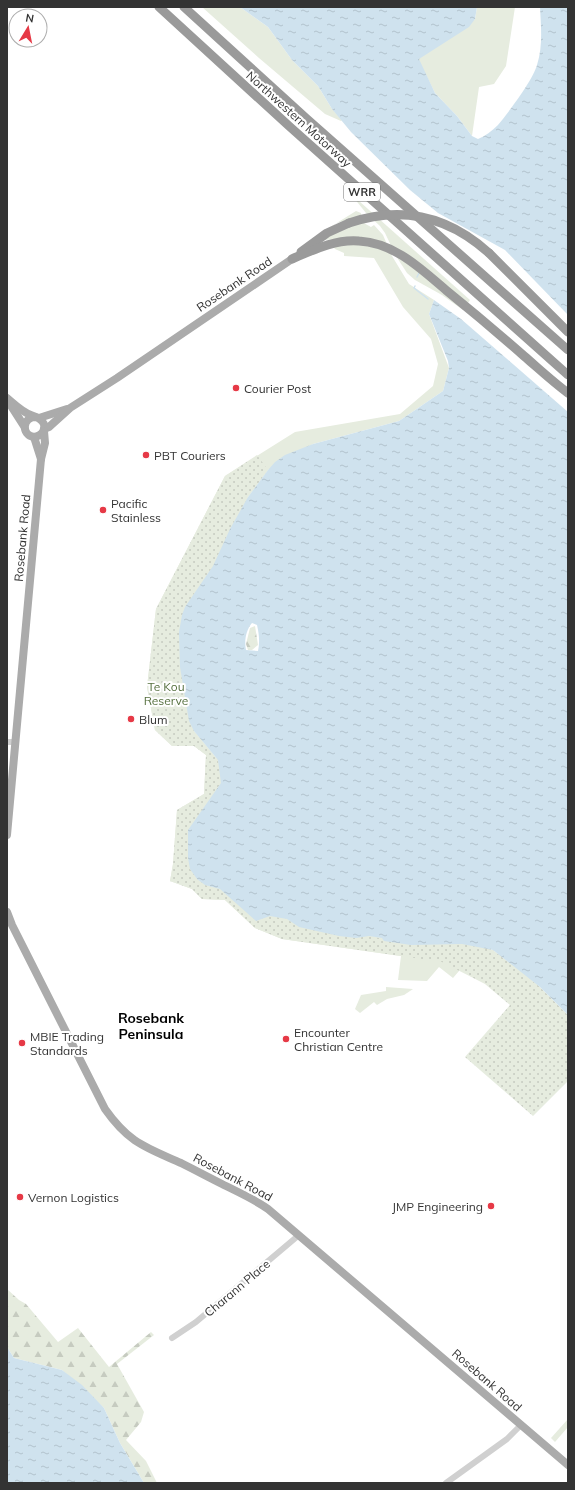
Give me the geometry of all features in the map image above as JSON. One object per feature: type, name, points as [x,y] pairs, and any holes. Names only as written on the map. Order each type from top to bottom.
[{"type":"highway","name":"Northwestern Motorway","points":[[159,7],[257,97],[568,375]]},
{"type":"highway","name":"Northwestern Motorway","points":[[184,7],[313,124],[568,350]]},
{"type":"highway","points":[[292,259],[310,244],[327,233],[349,223],[370,217],[401,214],[424,217],[453,227],[469,236],[489,253],[566,330]]},
{"type":"highway","points":[[292,259],[321,246],[352,240],[380,245],[401,255],[568,393]]},
{"type":"main road","name":"Rosebank Road","points":[[7,835],[11,742],[41,459],[45,443],[44,430],[70,408],[117,378],[292,259]]},
{"type":"main road","points":[[7,399],[27,413],[37,417],[44,424],[42,434],[34,437],[27,434],[24,426],[7,399]]},
{"type":"main road","name":"Rosebank Road","points":[[37,417],[70,408]]},
{"type":"main road","points":[[24,426],[29,418],[37,417]]},
{"type":"main road","name":"Rosebank Road","points":[[34,437],[41,459]]},
{"type":"main road","name":"Rosebank Road","points":[[7,912],[12,925],[105,1109],[117,1125],[132,1140],[148,1150],[181,1163],[260,1204],[299,1235],[568,1465]]},
{"type":"street","name":"Charann Place","points":[[172,1338],[196,1322],[299,1235]]},
{"type":"street","points":[[446,1483],[507,1439],[521,1425]]},
{"type":"green space","points":[[202,7],[240,7],[268,27],[292,60],[318,86],[332,109],[342,120],[341,121],[325,114]]},
{"type":"green space","points":[[477,7],[515,7],[506,66],[494,84],[479,87],[472,136],[457,116],[435,93],[418,59],[475,19]]},
{"type":"green space","points":[[350,193],[470,300],[463,310],[442,295],[415,280],[407,273],[396,256],[385,233]]},
{"type":"green space","name":"Te Kou Reserve","points":[[356,211],[361,213],[362,222],[371,227],[374,225],[383,235],[392,256],[409,284],[434,300],[429,314],[449,368],[443,391],[399,421],[313,444],[268,470],[248,497],[194,731],[218,760],[523,972],[540,987],[462,964],[459,971],[453,978],[439,967],[427,981],[398,980],[401,956],[282,939],[255,928],[225,900],[202,899],[192,889],[170,881],[173,864],[177,810],[204,794],[206,755],[194,746],[172,746],[155,730],[147,687],[156,609],[225,476],[295,432],[400,414],[433,386],[438,364],[431,339],[403,307],[374,258],[344,256],[344,253],[335,249],[333,246],[339,239],[323,240],[349,219],[337,223],[325,231],[327,229]]},
{"type":"green space","name":"Te Kou Reserve","points":[[257,455],[268,470],[248,497],[230,529],[213,566],[185,607],[179,632],[180,667],[189,721],[194,731],[218,760],[221,783],[188,830],[188,858],[190,869],[197,879],[205,885],[220,889],[256,921],[270,916],[287,919],[299,927],[339,936],[356,938],[369,936],[411,945],[462,944],[493,950],[540,987],[568,1015],[568,1081],[533,1116],[465,1057],[510,1005],[485,984],[442,962],[282,939],[255,928],[225,900],[202,899],[192,889],[170,881],[173,864],[177,810],[204,794],[206,755],[194,746],[172,746],[155,730],[147,687],[156,609],[225,476]]},
{"type":"green space","points":[[255,626],[258,645],[252,650],[248,650],[246,644],[250,628]]},
{"type":"green space","points":[[386,987],[413,989],[404,995],[387,999],[377,1005],[374,1002],[360,1013],[355,1009],[361,995],[386,991]]},
{"type":"green space","points":[[7,1289],[26,1304],[58,1342],[78,1328],[109,1367],[151,1332],[154,1335],[117,1364],[144,1412],[141,1422],[126,1440],[146,1461],[157,1483],[144,1483],[120,1443],[104,1408],[62,1370],[14,1358],[7,1347]]},
{"type":"green space","points":[[568,1419],[568,1427],[555,1442],[551,1438]]},
{"type":"water","points":[[240,7],[477,7],[475,19],[469,27],[419,59],[435,93],[457,116],[472,136],[478,139],[498,125],[520,96],[535,71],[541,44],[540,7],[568,7],[568,315],[505,250],[438,213],[410,190],[351,132],[332,109],[318,86],[292,60],[268,27]]},
{"type":"water","points":[[434,300],[461,319],[568,412],[568,1015],[540,987],[493,950],[462,944],[411,945],[384,941],[382,938],[369,936],[356,938],[339,936],[299,927],[287,919],[270,916],[256,921],[220,889],[205,885],[197,879],[190,869],[188,858],[188,830],[221,783],[218,760],[194,731],[189,721],[180,667],[179,632],[185,607],[213,566],[230,529],[248,497],[275,462],[285,455],[313,444],[399,421],[443,391],[449,368],[448,361],[429,314]],"holes":[[[252,623],[257,625],[259,638],[258,651],[246,650],[245,639],[248,629]]]},
{"type":"water","points":[[7,1347],[14,1358],[62,1370],[82,1385],[104,1408],[120,1443],[144,1483],[7,1483]]},
{"type":"waterway","points":[[417,277],[420,271]]},
{"type":"waterway","points":[[415,286],[414,288],[428,299]]},
{"type":"place","name":"Courier Post","points":[[236,388]]},
{"type":"place","name":"PBT Couriers","points":[[146,455]]},
{"type":"place","name":"Pacific Stainless","points":[[103,510]]},
{"type":"place","name":"Blum","points":[[131,719]]},
{"type":"place","name":"Encounter Christian Centre","points":[[286,1039]]},
{"type":"place","name":"MBIE Trading Standards","points":[[22,1043]]},
{"type":"place","name":"Vernon Logistics","points":[[20,1197]]},
{"type":"place","name":"JMP Engineering","points":[[491,1206]]},
{"type":"district","name":"Rosebank Peninsula","points":[[151,1026]]}]
